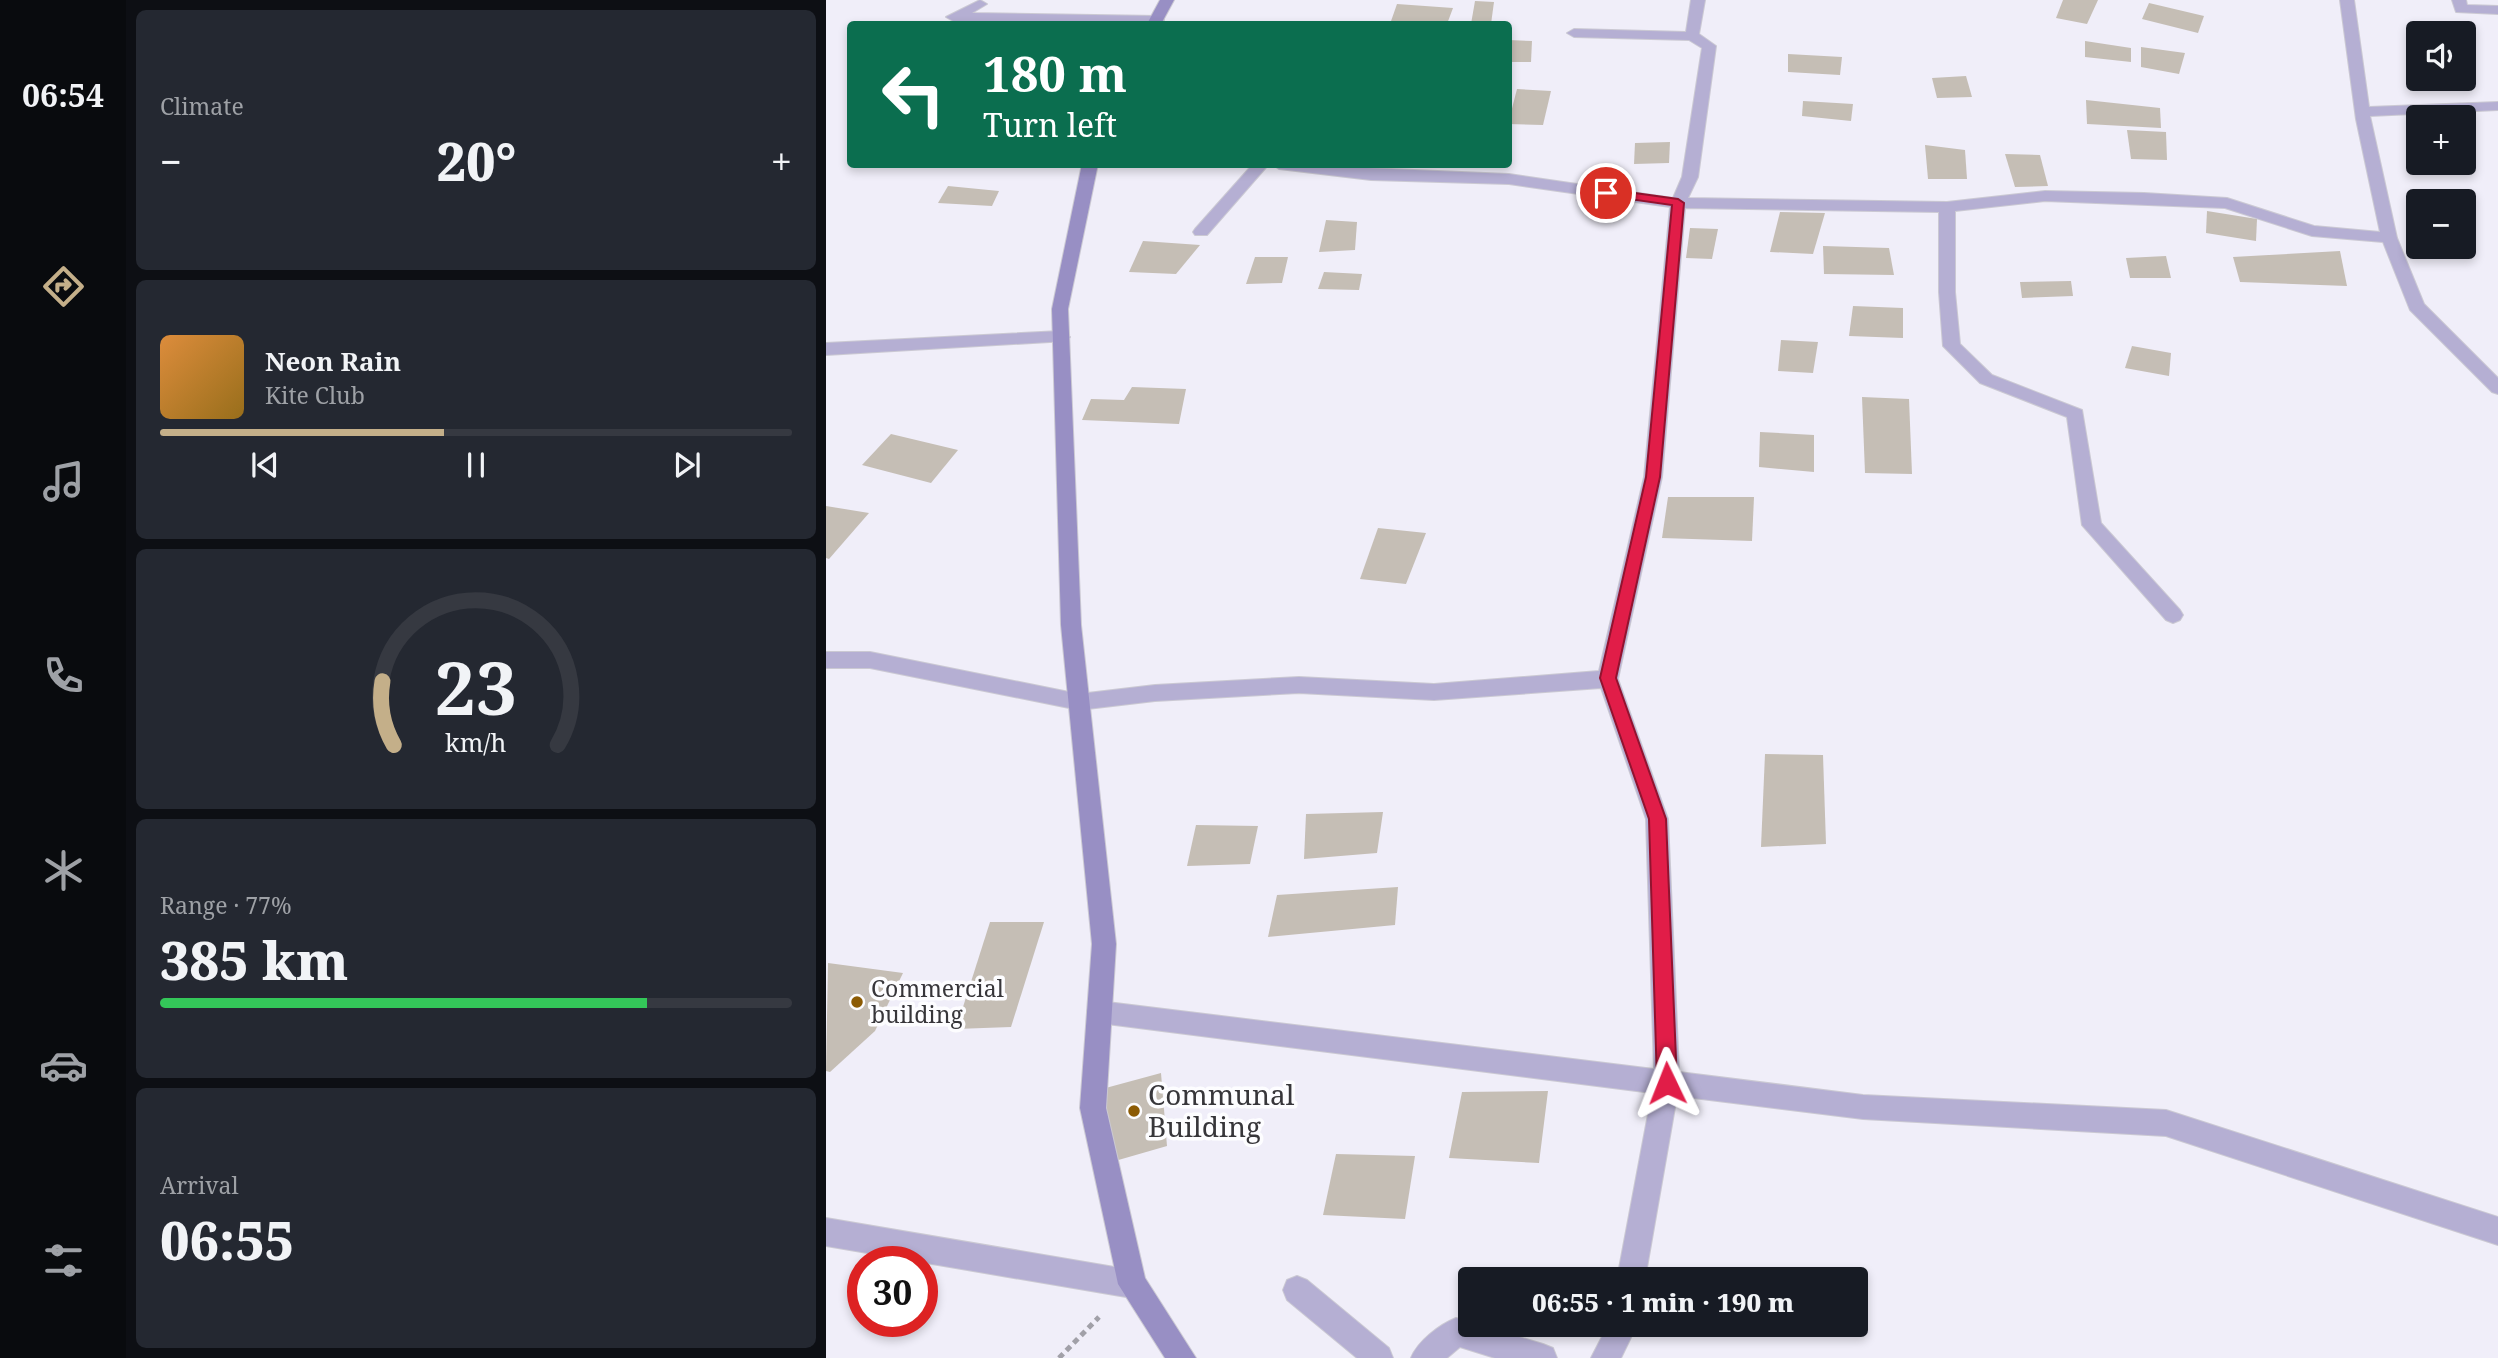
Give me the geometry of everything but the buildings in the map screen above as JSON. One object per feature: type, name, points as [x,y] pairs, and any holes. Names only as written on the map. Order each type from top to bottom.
[{"type":"street","points":[[1156,21],[1167,0]]},
{"type":"street","points":[[1692,36],[1698,0]]},
{"type":"street","points":[[2347,0],[2362,112],[2389,238],[2416,306],[2498,388]]},
{"type":"street","points":[[2459,0],[2462,9],[2498,10]]},
{"type":"street","points":[[980,4],[953,18],[1104,21]]},
{"type":"street","points":[[1574,33],[1692,36],[1709,46],[1690,177],[1678,203],[1653,477],[1608,678],[1657,819],[1667,1083],[1634,1267]]},
{"type":"street","points":[[2362,112],[2498,106]]},
{"type":"street","points":[[1089,168],[1060,309],[1071,625],[1104,944],[1093,1108],[1132,1284],[1182,1358]]},
{"type":"street","points":[[1201,232],[1258,168]]},
{"type":"street","points":[[1312,168],[1371,175],[1509,179],[1678,203],[1947,207],[2045,196],[2158,198],[2227,203],[2312,231],[2389,238]]},
{"type":"street","points":[[1947,207],[1947,292],[1952,346],[1986,379],[2076,414],[2092,526],[2173,615]]},
{"type":"street","points":[[826,349],[1061,337]]},
{"type":"street","points":[[826,660],[870,660],[1079,702],[1155,693],[1299,685],[1434,692],[1608,678]]},
{"type":"street","points":[[1100,1012],[1863,1107],[2166,1123],[2498,1231]]},
{"type":"street","points":[[826,1232],[1132,1284]]},
{"type":"street","points":[[1297,1290],[1379,1358]]},
{"type":"street","points":[[1425,1358],[1456,1332],[1543,1358]]},
{"type":"street","points":[[1605,1358],[1616,1337]]},
{"type":"path","points":[[1059,1358],[1132,1284]]},
{"type":"place","name":"Commercial building","points":[[857,1002]]},
{"type":"place","name":"Communal Building","points":[[1134,1111]]},
{"type":"route","points":[[1606,193],[1678,203],[1653,477],[1608,678],[1657,819],[1667,1083]]}]
